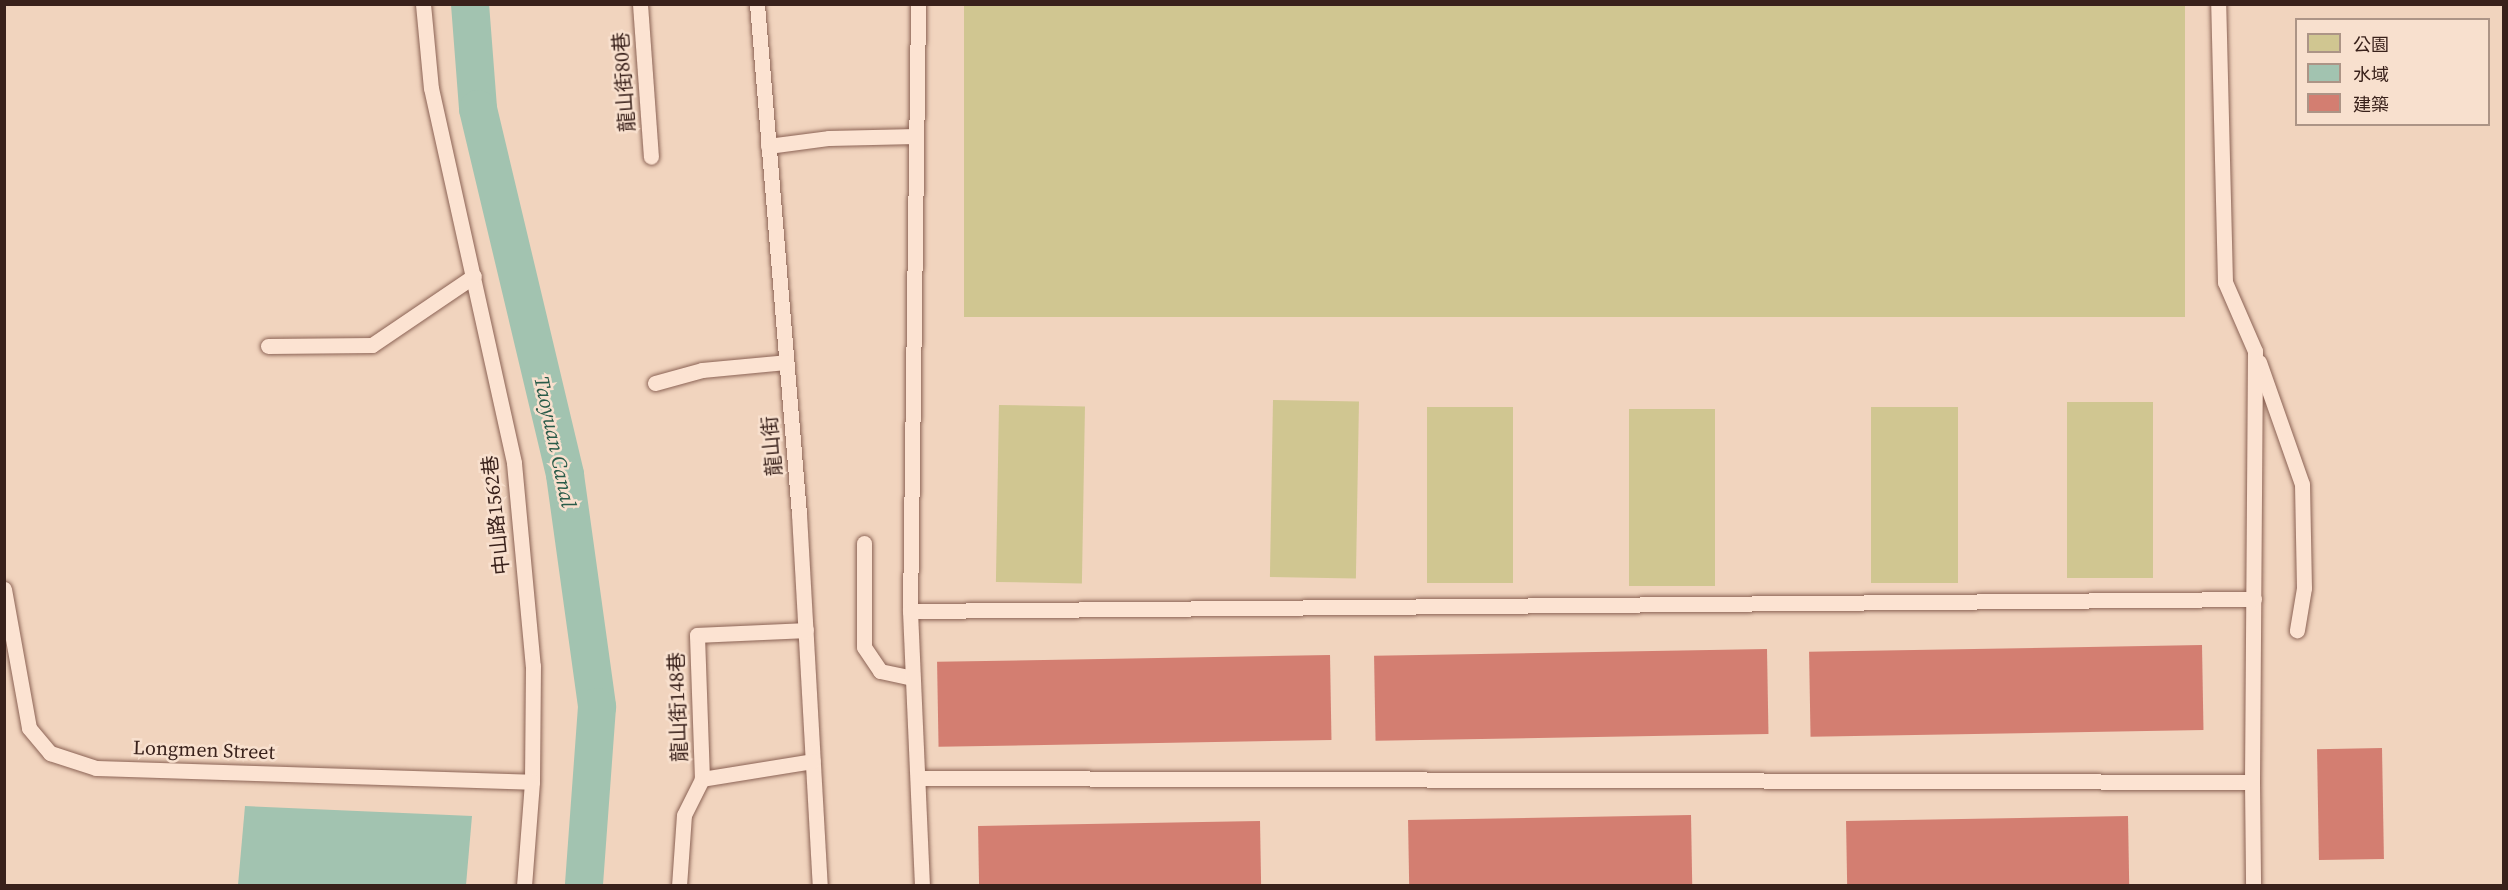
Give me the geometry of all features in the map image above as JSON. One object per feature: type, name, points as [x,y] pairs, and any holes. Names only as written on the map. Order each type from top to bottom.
[{"type":"lane","name":"中山路1562巷","points":[[423,4],[431,88],[514,463],[533,666],[532,782],[524,885]]},
{"type":"lane","name":"龍山街80巷","points":[[640,4],[651,157]]},
{"type":"lane","name":"龍山街","points":[[757,4],[806,630],[820,885]]},
{"type":"lane","points":[[918,4],[910,611],[922,885]]},
{"type":"lane","points":[[2218,4],[2225,282],[2255,351],[2302,484],[2304,588],[2297,630]]},
{"type":"lane","points":[[768,146],[829,138],[916,136]]},
{"type":"lane","points":[[268,346],[372,345],[474,276]]},
{"type":"lane","points":[[2253,885],[2255,351]]},
{"type":"lane","points":[[655,383],[702,370],[786,362]]},
{"type":"lane","points":[[864,543],[864,647],[880,671],[912,678]]},
{"type":"lane","name":"Longmen Street","points":[[4,589],[29,728],[50,753],[96,768],[532,782]]},
{"type":"lane","points":[[910,611],[2254,598]]},
{"type":"lane","name":"龍山街148巷","points":[[702,779],[697,635],[806,630]]},
{"type":"lane","points":[[679,885],[684,814],[702,779],[813,761]]},
{"type":"lane","points":[[918,778],[2252,782]]},
{"type":"green space","points":[[964,5],[2185,5],[2185,317],[964,317]]},
{"type":"green space","points":[[1273,400],[1359,402],[1356,578],[1270,577]]},
{"type":"green space","points":[[2067,402],[2153,402],[2153,578],[2067,578]]},
{"type":"green space","points":[[999,405],[1085,407],[1082,583],[996,582]]},
{"type":"green space","points":[[1427,407],[1513,407],[1513,583],[1427,583]]},
{"type":"green space","points":[[1871,407],[1958,407],[1958,583],[1871,583]]},
{"type":"green space","points":[[1629,409],[1715,409],[1715,586],[1629,586]]},
{"type":"water","points":[[245,806],[472,816],[466,885],[238,885]]},
{"type":"building","points":[[2202,645],[2203,730],[1811,737],[1809,652]]},
{"type":"building","points":[[1767,649],[1768,734],[1376,741],[1374,656]]},
{"type":"building","points":[[1330,655],[1331,740],[939,747],[937,662]]},
{"type":"building","points":[[2382,748],[2384,859],[2319,860],[2317,749]]},
{"type":"building","points":[[1691,815],[1692,886],[1409,886],[1408,820]]},
{"type":"building","points":[[2128,816],[2129,886],[1847,886],[1846,821]]},
{"type":"building","points":[[1260,821],[1261,886],[979,886],[978,826]]},
{"type":"waterway","name":"Taoyuan Canal","points":[[470,4],[478,109],[565,475],[597,707],[584,886]]}]
